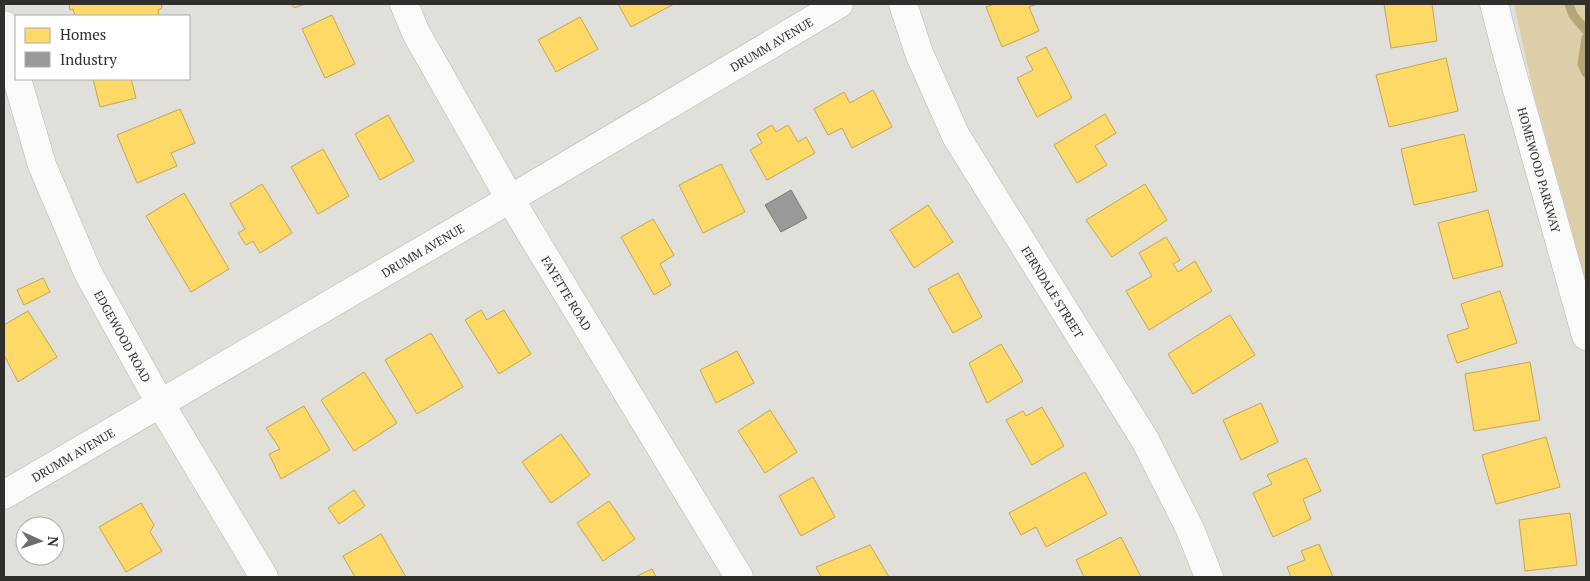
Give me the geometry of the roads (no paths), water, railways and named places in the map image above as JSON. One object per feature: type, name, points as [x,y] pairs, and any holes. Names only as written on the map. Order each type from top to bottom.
[{"type":"street","name":"FAYETTE ROAD","points":[[404,4],[416,33],[510,199],[739,577]]},
{"type":"street","name":"DRUMM AVENUE","points":[[4,495],[839,4]]},
{"type":"street","name":"FERNDALE STREET","points":[[904,4],[919,53],[956,136],[1145,440],[1190,529],[1210,577]]},
{"type":"street","name":"HOMEWOOD PARKWAY","points":[[1494,4],[1506,54],[1586,336]]},
{"type":"street","name":"EDGEWOOD ROAD","points":[[4,26],[15,70]]},
{"type":"street","name":"EDGEWOOD ROAD","points":[[18,80],[42,165],[84,265],[160,404],[264,577]]},
{"type":"waterway","points":[[1569,4],[1573,15],[1586,30]]},
{"type":"waterway","points":[[1586,38],[1582,64],[1586,73]]}]
